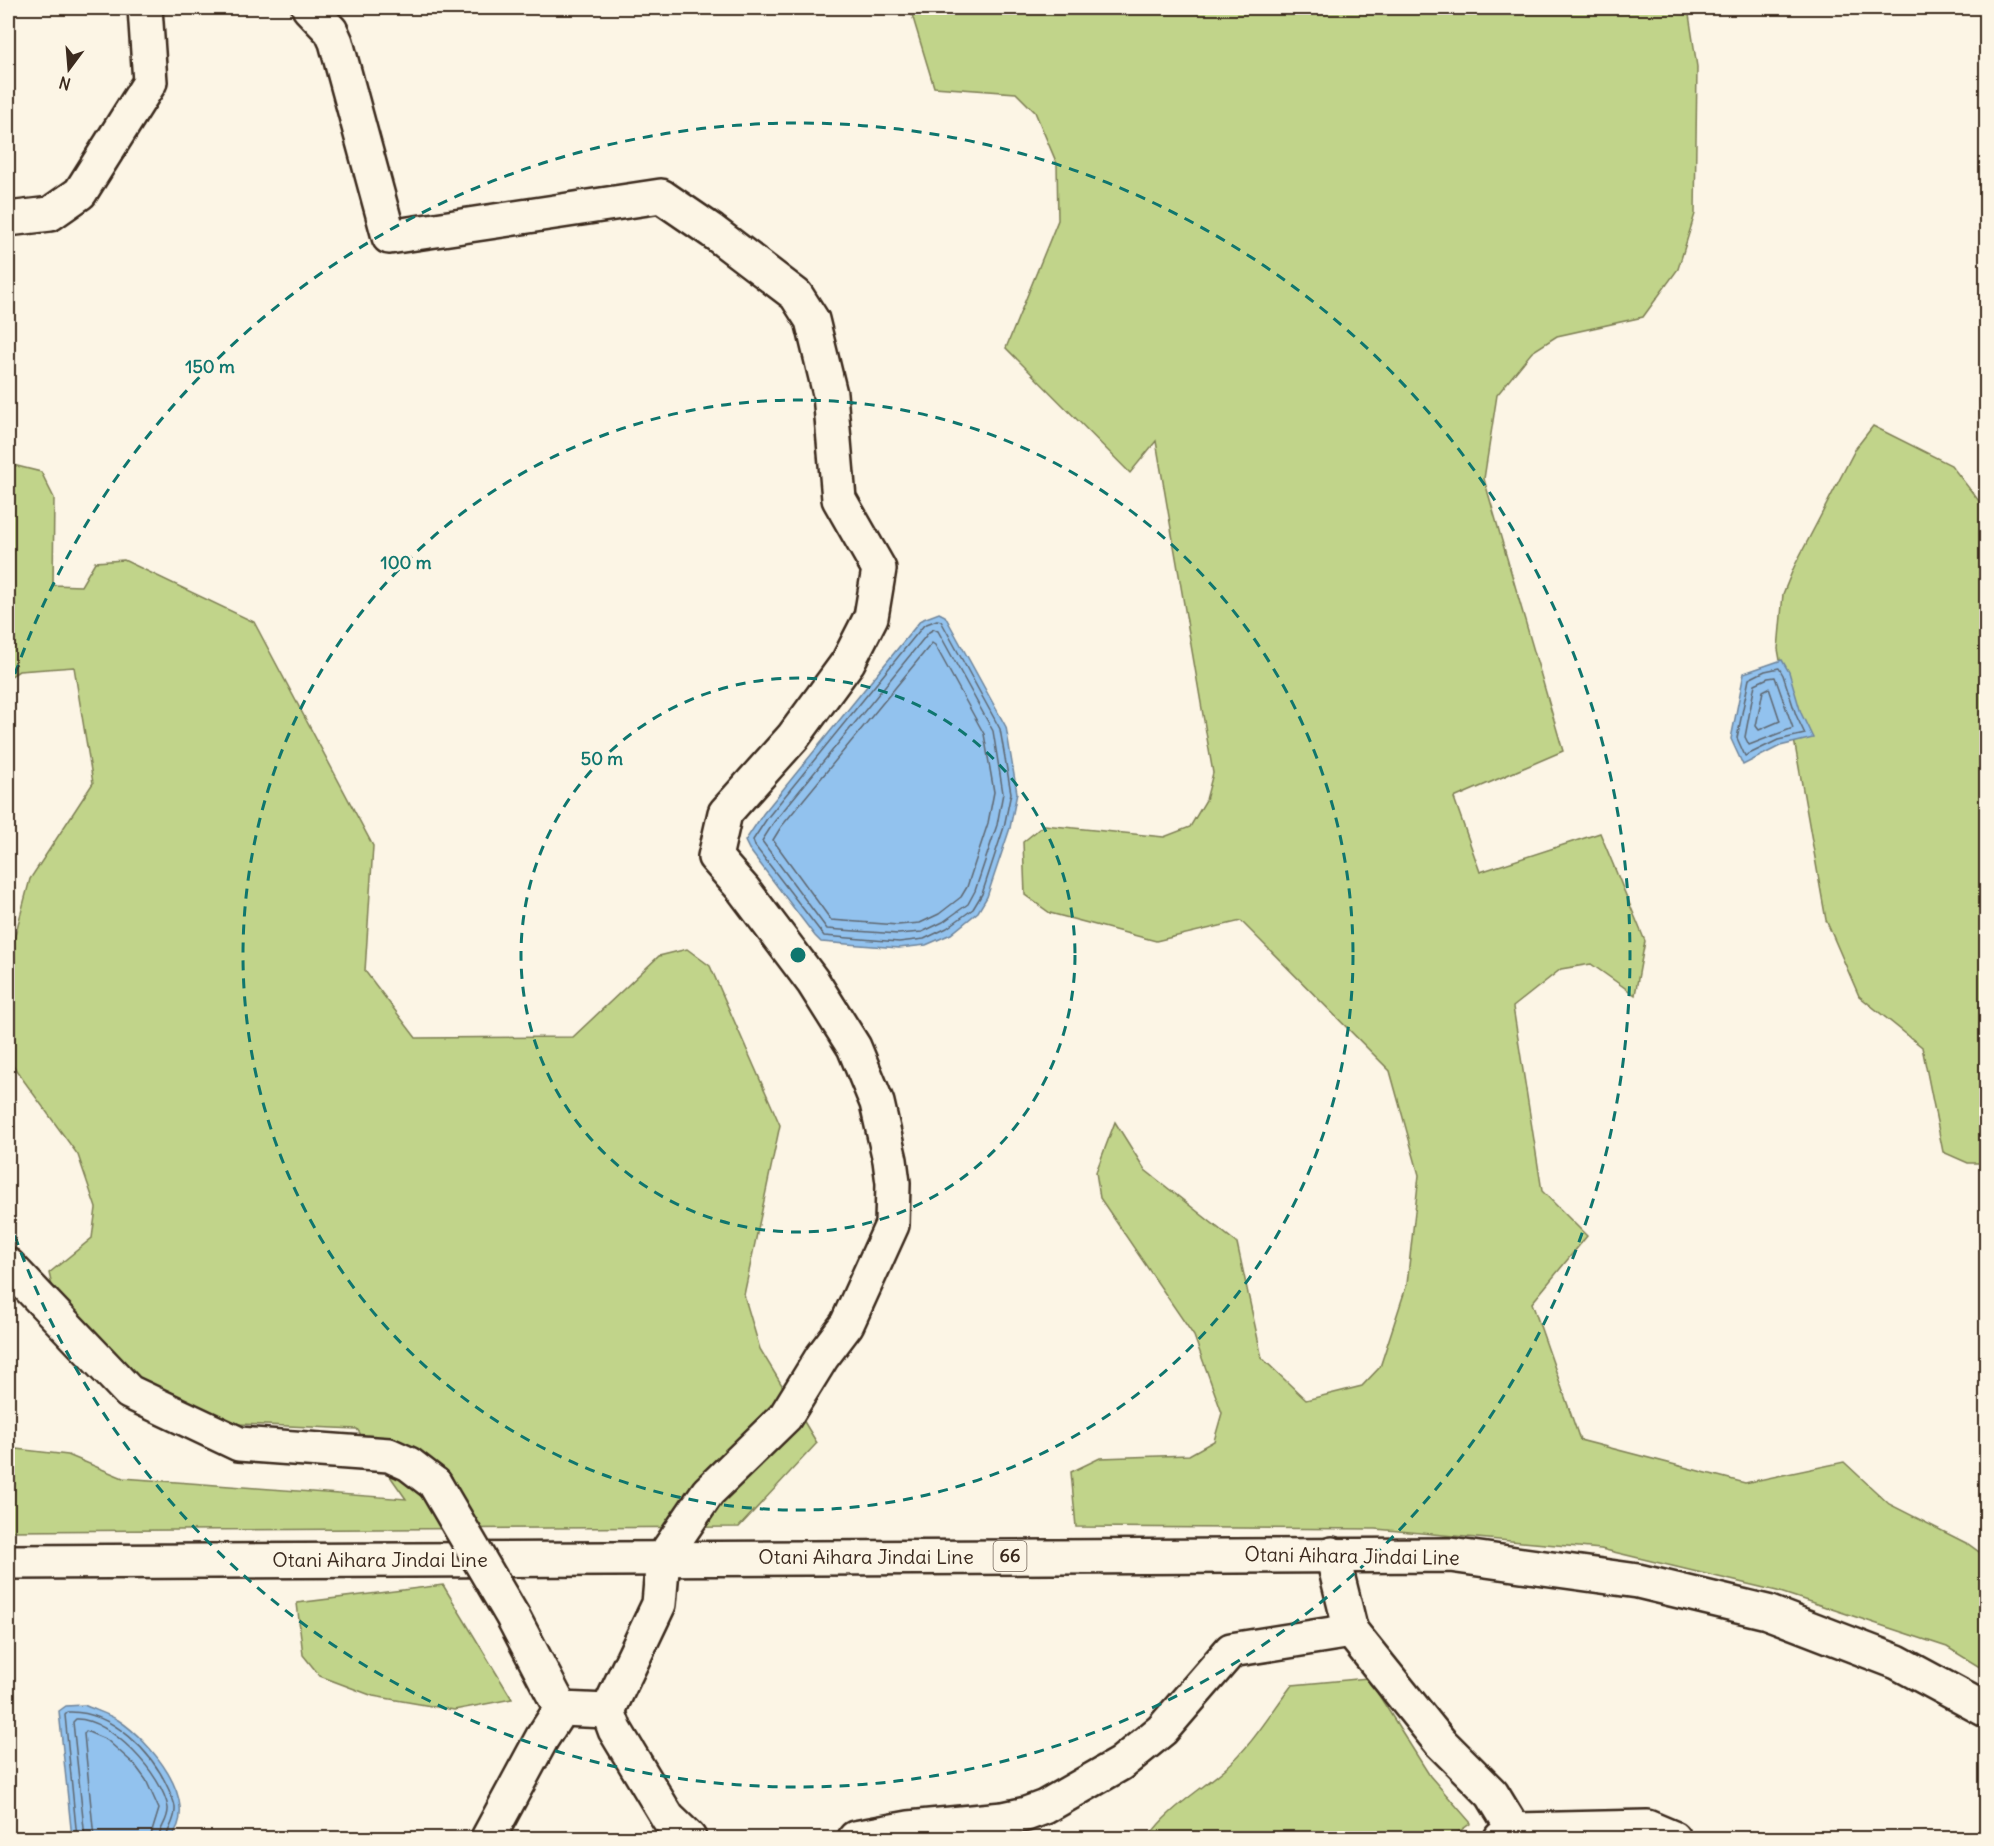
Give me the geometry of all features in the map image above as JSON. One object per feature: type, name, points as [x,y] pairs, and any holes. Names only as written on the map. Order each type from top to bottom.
[{"type":"street","points":[[8,219],[50,214],[80,193],[150,82],[145,8]]},
{"type":"street","points":[[309,8],[331,31],[336,42],[389,237],[661,196],[712,231],[796,295],[812,320],[830,394],[839,498],[879,569],[871,617],[848,662],[793,737],[725,813],[716,856],[813,982],[854,1047],[877,1103],[890,1160],[893,1183],[892,1225],[846,1324],[822,1357],[785,1417],[708,1492],[663,1558],[659,1605],[608,1711],[615,1730],[668,1818],[689,1839]]},
{"type":"street","points":[[8,1265],[129,1392],[239,1444],[389,1455],[409,1464],[435,1484],[513,1617],[561,1709]]},
{"type":"street","points":[[1332,1554],[1351,1631],[1440,1742],[1492,1794],[1508,1834],[1647,1827],[1673,1839]]},
{"type":"street","name":"Otani Aihara Jindai Line","points":[[8,1562],[1450,1555],[1638,1581],[1767,1612],[1897,1662],[1986,1710]]},
{"type":"street","points":[[855,1839],[909,1828],[1003,1819],[1045,1807],[1120,1764],[1162,1730],[1232,1650],[1351,1631]]},
{"type":"street","points":[[561,1709],[608,1711]]},
{"type":"street","points":[[488,1839],[542,1738],[561,1709]]},
{"type":"green space","points":[[910,8],[1688,8],[1697,67],[1695,214],[1678,269],[1643,317],[1557,336],[1532,352],[1497,395],[1484,479],[1563,751],[1454,798],[1480,872],[1600,833],[1645,941],[1635,995],[1591,964],[1561,969],[1513,1007],[1542,1191],[1587,1236],[1532,1303],[1580,1440],[1745,1483],[1844,1462],[1889,1504],[1968,1544],[1986,1557],[1986,1671],[1947,1647],[1777,1591],[1601,1549],[1376,1529],[1076,1527],[1071,1472],[1100,1458],[1189,1455],[1214,1441],[1222,1413],[1194,1336],[1100,1198],[1096,1172],[1115,1122],[1145,1170],[1237,1243],[1262,1358],[1306,1400],[1362,1386],[1380,1367],[1407,1284],[1419,1175],[1390,1071],[1241,921],[1156,941],[1050,913],[1025,895],[1023,842],[1044,825],[1164,837],[1190,827],[1206,800],[1213,773],[1156,441],[1130,473],[1006,348],[1058,220],[1057,164],[1035,112],[1016,93],[934,87]]},
{"type":"green space","points":[[1873,426],[1951,465],[1986,510],[1986,1163],[1968,1163],[1943,1152],[1922,1047],[1859,996],[1826,920],[1778,649],[1783,594],[1794,567],[1856,448]]},
{"type":"green space","points":[[13,465],[41,472],[54,498],[53,585],[81,586],[95,562],[124,560],[254,622],[373,846],[365,971],[416,1038],[573,1037],[659,956],[687,949],[710,966],[780,1125],[744,1295],[760,1349],[817,1443],[739,1527],[8,1531],[8,1448],[68,1455],[123,1478],[406,1499],[357,1429],[239,1424],[156,1400],[55,1299],[49,1273],[92,1238],[96,1208],[78,1155],[8,1059],[8,962],[30,879],[93,783],[74,667],[19,671],[8,678],[8,479]]},
{"type":"green space","points":[[443,1585],[512,1699],[454,1710],[373,1696],[320,1676],[303,1655],[297,1603]]},
{"type":"green space","points":[[1368,1678],[1430,1776],[1471,1823],[1450,1838],[1148,1838],[1174,1809],[1235,1759],[1253,1739],[1292,1685]]},
{"type":"water","points":[[939,613],[945,616],[1006,727],[1017,793],[1010,828],[987,897],[978,912],[951,934],[926,945],[899,948],[821,942],[745,841],[763,814],[921,620]]},
{"type":"water","points":[[1782,660],[1789,672],[1801,713],[1813,738],[1780,746],[1743,765],[1731,739],[1744,673]]},
{"type":"water","points":[[84,1705],[118,1720],[130,1729],[157,1757],[168,1773],[180,1808],[179,1824],[170,1838],[72,1838],[59,1711],[66,1706]]}]
